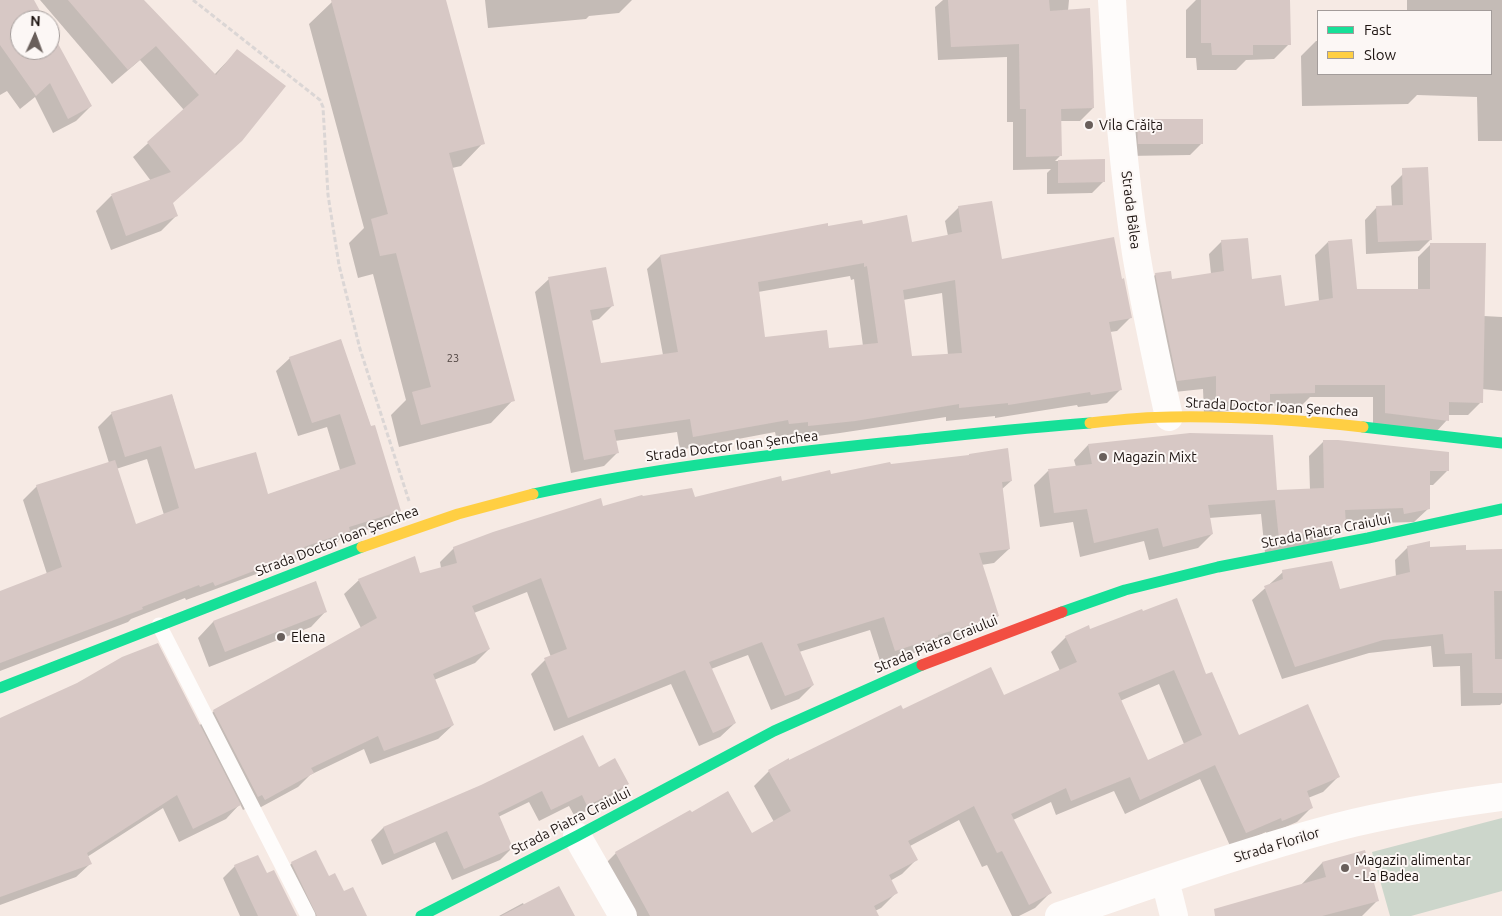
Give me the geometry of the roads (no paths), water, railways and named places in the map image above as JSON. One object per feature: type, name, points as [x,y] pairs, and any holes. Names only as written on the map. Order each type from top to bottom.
[{"type":"main road","name":"Strada Doctor Ioan Șenchea","points":[[0,688],[418,526],[549,490],[666,469],[759,456],[999,431],[1106,421],[1169,418],[1240,418],[1303,422],[1502,443]]},
{"type":"main road","name":"Strada Piatra Craiului","points":[[421,916],[577,836],[774,731],[928,662],[1037,620],[1125,590],[1218,567],[1368,538],[1502,509]]},
{"type":"street","name":"Strada Bâlea","points":[[1112,0],[1124,156],[1136,253],[1169,418]]},
{"type":"street","name":"Strada Florilor","points":[[1058,916],[1165,880],[1338,827],[1416,811],[1502,798]]},
{"type":"street","points":[[577,836],[623,916]]},
{"type":"street","points":[[1165,880],[1174,916]]},
{"type":"lane","points":[[159,625],[308,916]]},
{"type":"place","name":"Vila Crăița","points":[[1089,125]]},
{"type":"place","name":"Magazin Mixt","points":[[1103,457]]},
{"type":"place","name":"Elena","points":[[281,637]]},
{"type":"place","name":"Magazin alimentar - La Badea","points":[[1345,868]]}]
